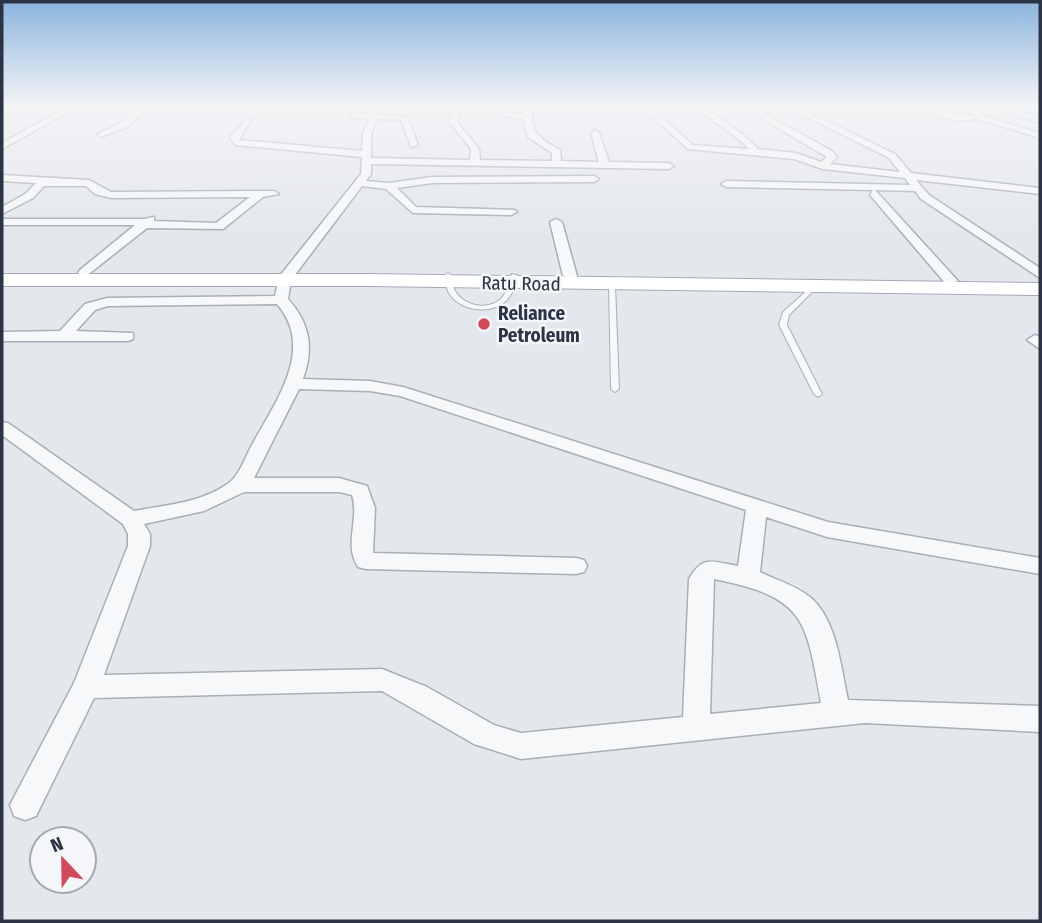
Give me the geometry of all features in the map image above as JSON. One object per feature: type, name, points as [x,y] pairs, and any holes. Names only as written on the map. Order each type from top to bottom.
[{"type":"main road","name":"Ratu Road","points":[[2,272],[85,273],[285,285]]},
{"type":"main road","name":"Ratu Road","points":[[512,279],[570,276],[1040,280]]},
{"type":"main road","name":"Ratu Road","points":[[2,280],[285,285],[447,278],[612,285],[1040,289]]},
{"type":"street","points":[[288,148],[367,158],[475,163],[669,166]]},
{"type":"street","points":[[64,336],[90,307],[107,302],[285,285],[366,174],[367,148]]},
{"type":"street","points":[[474,148],[475,163]]},
{"type":"street","points":[[550,148],[557,152],[556,164]]},
{"type":"street","points":[[600,148],[605,165]]},
{"type":"street","points":[[692,148],[796,156],[823,166],[1040,191]]},
{"type":"street","points":[[753,148],[759,153]]},
{"type":"street","points":[[820,148],[832,157],[823,166]]},
{"type":"street","points":[[876,148],[892,156],[916,188],[959,222],[1040,274]]},
{"type":"street","points":[[772,170],[778,185]]},
{"type":"street","points":[[2,178],[40,178],[44,183]]},
{"type":"street","points":[[359,183],[389,186],[432,180],[594,179]]},
{"type":"street","points":[[2,211],[29,196],[44,183],[84,182],[102,194],[179,197],[208,193],[274,194]]},
{"type":"street","points":[[726,184],[916,188]]},
{"type":"street","points":[[389,186],[413,210],[511,212]]},
{"type":"street","points":[[874,193],[951,281]]},
{"type":"street","points":[[2,222],[145,223],[219,227],[261,194]]},
{"type":"street","points":[[168,205],[179,197]]},
{"type":"street","points":[[85,273],[157,213]]},
{"type":"street","points":[[556,222],[570,276]]},
{"type":"street","points":[[131,519],[198,505],[220,498],[240,485],[294,384],[302,335],[299,322],[290,307],[285,285]]},
{"type":"street","points":[[2,336],[128,336]]},
{"type":"street","points":[[294,384],[370,386],[403,392],[827,529],[1040,566]]},
{"type":"street","points":[[2,427],[131,519],[137,525],[139,546],[86,687],[25,805]]},
{"type":"street","points":[[240,485],[339,485],[360,491],[366,510],[361,553],[366,561],[576,566]]},
{"type":"street","points":[[746,576],[757,507]]},
{"type":"street","points":[[696,727],[701,579],[704,573],[713,569],[746,576],[796,600],[811,615],[837,714]]},
{"type":"street","points":[[86,687],[382,680],[403,686],[486,737],[521,746],[865,712],[1039,721]]},
{"type":"lane","points":[[612,285],[615,389]]},
{"type":"lane","points":[[814,287],[786,314],[783,325],[818,394]]},
{"type":"place","name":"Reliance Petroleum","points":[[484,324]]}]
